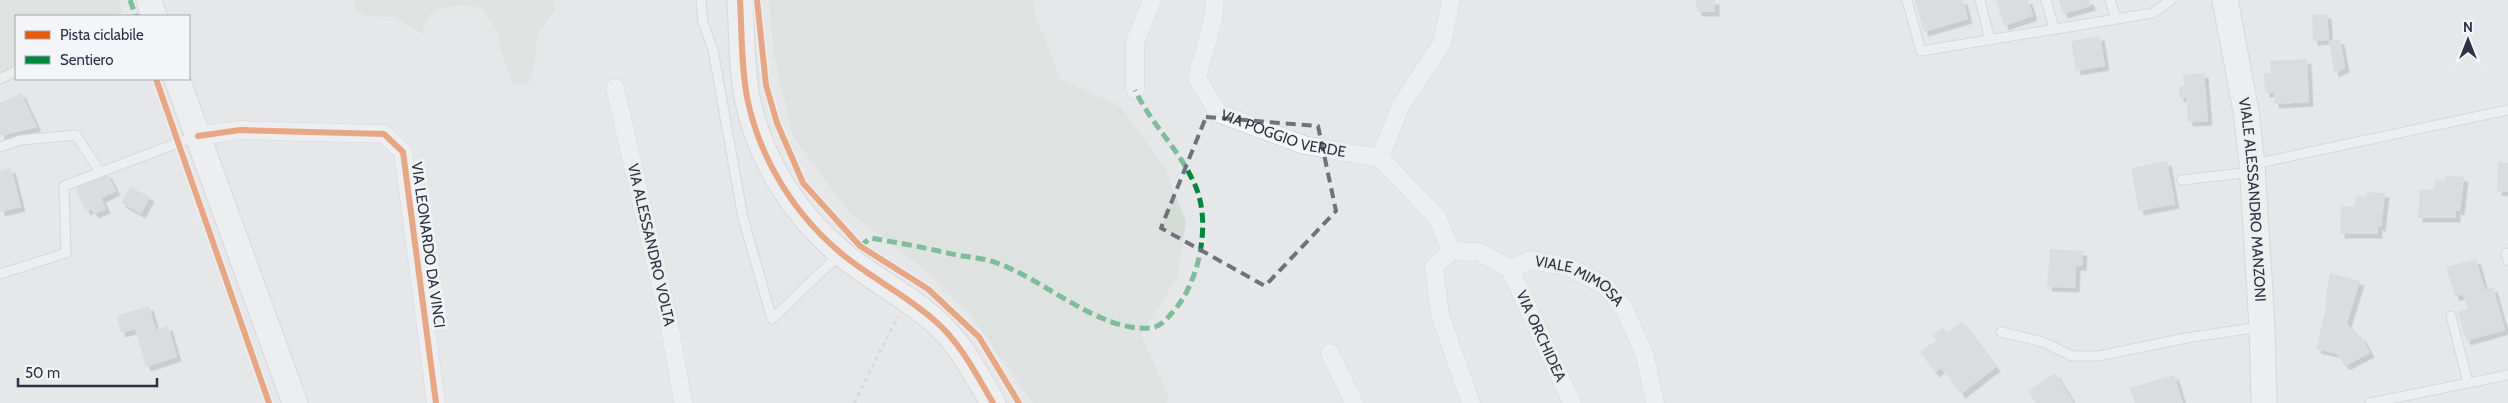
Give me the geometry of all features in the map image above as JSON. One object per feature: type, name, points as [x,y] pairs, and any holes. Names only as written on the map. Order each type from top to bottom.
[{"type":"street","points":[[740,0],[748,100],[759,141],[783,188],[801,212],[841,253],[934,320],[946,332],[966,357],[993,403]]},
{"type":"street","points":[[1136,90],[1136,42],[1152,0]]},
{"type":"street","name":"VIA POGGIO VERDE","points":[[1215,0],[1214,20],[1197,78],[1218,113],[1304,145],[1380,158]]},
{"type":"street","points":[[1451,0],[1442,43],[1400,107],[1380,158],[1436,217],[1451,251],[1434,267],[1440,315],[1471,403]]},
{"type":"street","name":"VIALE ALESSANDRO MANZONI","points":[[2225,0],[2246,111],[2252,168],[2262,327],[2264,403]]},
{"type":"street","points":[[177,80],[295,403]]},
{"type":"street","name":"VIA ALESSANDRO VOLTA","points":[[615,88],[668,318],[683,403]]},
{"type":"street","name":"VIA LEONARDO DA VINCI","points":[[198,136],[240,130],[384,134],[403,152],[436,403]]},
{"type":"street","name":"VIALE MIMOSA","points":[[1451,251],[1479,252],[1510,269],[1531,260],[1569,267],[1604,285],[1624,308],[1645,356],[1655,403]]},
{"type":"street","name":"VIA ORCHIDEA","points":[[1510,269],[1572,403]]},
{"type":"street","points":[[1330,352],[1354,403]]},
{"type":"lane","points":[[701,0],[703,22],[713,50],[742,218],[772,319],[841,253]]},
{"type":"lane","points":[[1907,0],[1921,51],[2153,13],[2171,0]]},
{"type":"lane","points":[[1980,0],[1990,40]]},
{"type":"lane","points":[[2046,0],[2054,29]]},
{"type":"lane","points":[[2110,0],[2116,18]]},
{"type":"lane","points":[[0,79],[15,72]]},
{"type":"lane","points":[[2182,180],[2252,168],[2508,110]]},
{"type":"lane","points":[[0,147],[21,140],[76,135],[100,172]]},
{"type":"lane","points":[[0,274],[66,253],[64,186],[198,136]]},
{"type":"lane","points":[[2451,316],[2468,383]]},
{"type":"lane","points":[[2002,332],[2043,342],[2072,356],[2099,356],[2186,338],[2262,327]]},
{"type":"lane","points":[[2370,403],[2508,375]]},
{"type":"path","points":[[854,403],[906,299]]},
{"type":"highlighted area","points":[[1206,117],[1318,126],[1336,211],[1265,286],[1161,228]]},
{"type":"shaded area","points":[[0,0],[118,0],[123,12],[116,15],[15,15],[15,66],[0,74]]},
{"type":"shaded area","points":[[353,0],[552,0],[556,9],[538,33],[531,82],[514,85],[502,55],[498,33],[483,8],[462,5],[435,10],[423,25],[423,34],[394,17],[368,16],[356,10]]},
{"type":"shaded area","points":[[769,0],[1034,0],[1033,10],[1060,79],[1120,106],[1164,167],[1186,221],[1177,278],[1141,334],[1168,395],[1167,403],[1033,403],[967,311],[919,265],[849,212],[793,136],[774,55]]},
{"type":"building","points":[[1696,0],[1715,0],[1715,12],[1697,12]]},
{"type":"building","points":[[1915,0],[1963,0],[1968,19],[1924,32]]},
{"type":"building","points":[[1996,0],[2028,0],[2033,16],[2004,26]]},
{"type":"building","points":[[2059,0],[2089,0],[2091,6],[2063,14]]},
{"type":"building","points":[[2327,14],[2329,40],[2313,41],[2312,15]]},
{"type":"building","points":[[2100,36],[2105,66],[2076,71],[2071,41]]},
{"type":"building","points":[[2329,40],[2340,40],[2345,68],[2334,73]]},
{"type":"building","points":[[2307,59],[2309,102],[2274,104],[2274,93],[2265,93],[2264,73],[2271,73],[2270,61]]},
{"type":"building","points":[[2204,73],[2208,121],[2188,122],[2186,97],[2179,98],[2179,86],[2184,86],[2183,75]]},
{"type":"building","points":[[21,93],[37,127],[0,136],[0,103]]},
{"type":"building","points":[[2167,161],[2175,204],[2139,211],[2131,168]]},
{"type":"building","points":[[2498,162],[2508,163],[2508,192],[2497,191]]},
{"type":"building","points":[[11,168],[21,207],[0,212],[0,171]]},
{"type":"building","points":[[107,173],[116,191],[101,198],[106,209],[94,214],[91,209],[86,211],[75,188]]},
{"type":"building","points":[[2445,175],[2464,177],[2460,211],[2456,210],[2456,218],[2418,218],[2420,189],[2434,190],[2435,180],[2445,181]]},
{"type":"building","points":[[130,187],[150,197],[141,214],[121,203]]},
{"type":"building","points":[[2367,192],[2385,193],[2381,227],[2378,226],[2378,234],[2340,234],[2341,205],[2355,207],[2356,196],[2366,197]]},
{"type":"building","points":[[2050,249],[2083,251],[2082,266],[2076,266],[2075,288],[2047,287]]},
{"type":"building","points":[[2476,259],[2485,290],[2493,287],[2505,330],[2466,341],[2458,312],[2468,309],[2463,294],[2455,297],[2446,267]]},
{"type":"building","points":[[2330,273],[2360,281],[2347,323],[2358,338],[2361,336],[2370,353],[2345,366],[2337,354],[2316,349],[2327,303],[2325,298]]},
{"type":"building","points":[[149,306],[156,330],[168,326],[177,357],[146,367],[135,329],[121,333],[116,316]]},
{"type":"building","points":[[1962,322],[1996,367],[1961,394],[1941,368],[1935,373],[1920,352],[1936,340],[1932,335],[1943,327],[1947,333]]},
{"type":"building","points":[[2055,373],[2074,403],[2036,403],[2028,391]]},
{"type":"building","points":[[2174,375],[2183,403],[2135,403],[2130,388]]},
{"type":"marked path","points":[[130,0],[136,15]]},
{"type":"marked path","points":[[860,246],[871,238],[989,261],[1012,269],[1090,313],[1110,321],[1130,327],[1149,328],[1164,322],[1180,302],[1195,272],[1202,239],[1203,221],[1197,190],[1191,177],[1135,90]]},
{"type":"cycle path","points":[[740,0],[743,64],[748,102],[762,145],[782,186],[809,222],[825,239],[865,271],[923,311],[952,338],[993,403]]},
{"type":"cycle path","points":[[757,0],[766,85],[777,123],[803,183],[860,246],[928,289],[979,337],[1019,403]]},
{"type":"cycle path","points":[[156,80],[269,403]]},
{"type":"cycle path","points":[[198,136],[240,130],[384,134],[403,152],[436,403]]}]
